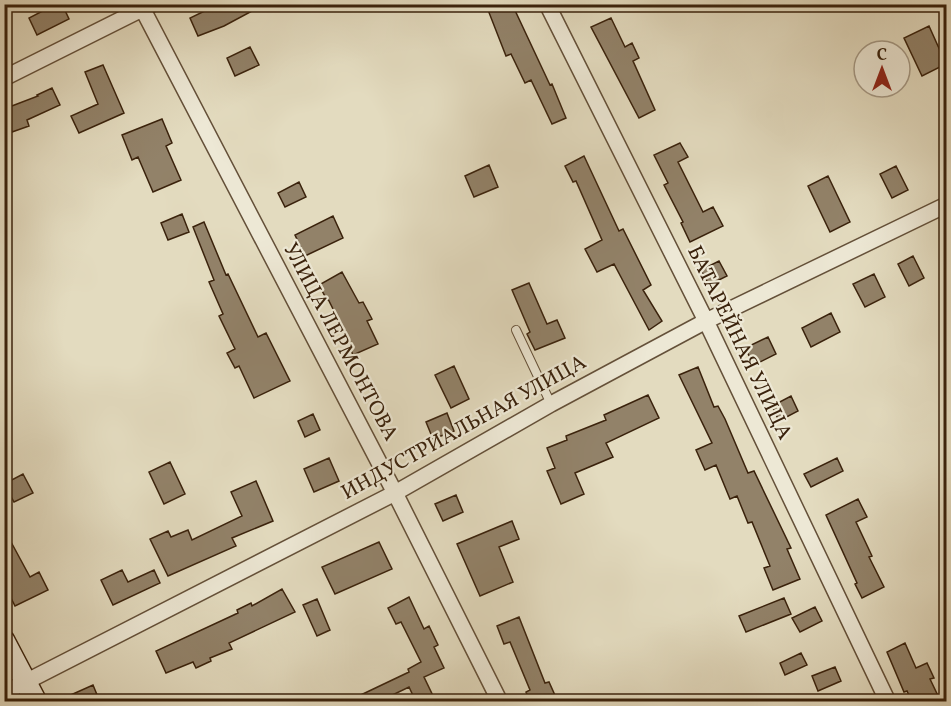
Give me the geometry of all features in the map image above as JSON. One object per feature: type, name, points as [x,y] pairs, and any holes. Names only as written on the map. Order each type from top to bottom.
[{"type":"street","name":"БАТАРЕЙНАЯ УЛИЦА","points":[[547,4],[706,321],[888,702]]},
{"type":"street","points":[[4,78],[145,6]]},
{"type":"street","name":"УЛИЦА ЛЕРМОНТОВА","points":[[145,6],[500,702]]},
{"type":"street","name":"ИНДУСТРИАЛЬНАЯ УЛИЦА","points":[[4,693],[395,493],[551,404],[706,321],[946,205]]},
{"type":"street","points":[[4,641],[36,702]]},
{"type":"lane","points":[[516,330],[551,404]]},
{"type":"building","points":[[56,4],[62,4],[69,19],[37,35],[29,18]]},
{"type":"building","points":[[219,4],[265,4],[224,26],[198,36],[190,18]]},
{"type":"building","points":[[501,4],[512,4],[550,85],[552,84],[566,118],[552,124],[531,80],[525,83],[511,54],[506,56],[488,10]]},
{"type":"building","points":[[611,18],[625,47],[632,43],[639,58],[633,61],[655,110],[639,118],[591,27]]},
{"type":"building","points":[[929,26],[946,64],[922,76],[912,55],[912,39],[904,38]]},
{"type":"building","points":[[250,47],[259,65],[235,76],[227,58]]},
{"type":"building","points":[[103,65],[124,113],[79,133],[71,116],[98,104],[85,72]]},
{"type":"building","points":[[52,88],[60,105],[27,120],[29,126],[12,132],[4,109]]},
{"type":"building","points":[[162,119],[172,143],[166,146],[181,180],[153,192],[138,157],[132,160],[122,135]]},
{"type":"building","points":[[680,143],[688,157],[678,162],[703,212],[713,207],[723,226],[690,242],[681,223],[683,222],[664,185],[668,183],[654,155]]},
{"type":"building","points":[[584,156],[619,231],[623,229],[651,285],[643,290],[662,321],[649,330],[614,264],[597,272],[585,249],[602,240],[576,181],[573,182],[565,166]]},
{"type":"building","points":[[489,165],[498,187],[474,197],[465,176]]},
{"type":"building","points":[[896,166],[908,190],[892,198],[880,174]]},
{"type":"building","points":[[828,176],[850,222],[830,232],[808,186]]},
{"type":"building","points":[[299,182],[306,197],[285,207],[278,193]]},
{"type":"building","points":[[182,214],[189,232],[168,240],[161,223]]},
{"type":"building","points":[[333,216],[343,238],[305,256],[295,235]]},
{"type":"building","points":[[204,222],[226,275],[228,274],[258,337],[266,333],[290,381],[254,398],[239,366],[235,368],[227,353],[235,349],[219,316],[223,314],[209,282],[214,280],[193,227]]},
{"type":"building","points":[[913,256],[924,278],[909,286],[898,264]]},
{"type":"building","points":[[719,261],[727,276],[709,285],[701,270]]},
{"type":"building","points":[[342,272],[359,303],[363,302],[372,319],[367,321],[378,344],[353,355],[347,341],[349,341],[319,285]]},
{"type":"building","points":[[874,274],[885,297],[865,307],[853,284]]},
{"type":"building","points":[[529,283],[547,324],[557,320],[565,338],[535,350],[512,290]]},
{"type":"building","points":[[831,313],[840,332],[811,347],[802,328]]},
{"type":"building","points":[[768,337],[776,354],[754,365],[745,348]]},
{"type":"building","points":[[454,366],[469,399],[451,408],[435,375]]},
{"type":"building","points":[[698,367],[714,407],[718,406],[725,419],[748,473],[754,471],[791,548],[787,549],[800,579],[773,590],[764,568],[770,566],[752,522],[748,523],[737,496],[730,499],[716,465],[705,470],[696,450],[712,443],[679,375]]},
{"type":"building","points":[[648,395],[659,418],[606,443],[613,457],[575,473],[584,494],[561,504],[547,471],[555,468],[547,448],[567,440],[566,436],[606,420],[604,415]]},
{"type":"building","points":[[791,396],[798,411],[779,421],[772,406]]},
{"type":"building","points":[[447,413],[454,431],[433,439],[426,422]]},
{"type":"building","points":[[313,414],[320,430],[305,437],[298,421]]},
{"type":"building","points":[[329,458],[339,481],[314,492],[304,469]]},
{"type":"building","points":[[837,458],[843,471],[811,487],[804,474]]},
{"type":"building","points":[[170,462],[185,494],[164,504],[149,472]]},
{"type":"building","points":[[23,474],[33,493],[14,502],[4,484]]},
{"type":"building","points":[[256,481],[273,521],[232,538],[236,546],[168,576],[150,539],[168,531],[171,537],[188,530],[192,540],[242,516],[231,492]]},
{"type":"building","points":[[456,495],[463,512],[443,521],[435,504]]},
{"type":"building","points":[[858,499],[867,517],[856,522],[872,556],[869,557],[884,587],[862,598],[826,515]]},
{"type":"building","points":[[512,521],[519,539],[499,547],[513,582],[480,596],[457,544]]},
{"type":"building","points":[[4,529],[30,577],[39,572],[48,590],[15,606],[6,588],[10,586],[4,575]]},
{"type":"building","points":[[379,542],[392,569],[335,594],[322,567]]},
{"type":"building","points":[[122,570],[128,582],[154,570],[160,583],[113,605],[101,580]]},
{"type":"building","points":[[282,589],[295,612],[229,643],[232,649],[210,658],[211,661],[196,668],[193,662],[166,673],[156,651],[238,613],[237,610],[251,603],[252,606]]},
{"type":"building","points":[[409,597],[424,629],[429,626],[438,645],[434,647],[444,668],[424,677],[436,702],[416,702],[409,687],[378,702],[346,702],[409,672],[408,669],[421,662],[401,622],[396,624],[388,608]]},
{"type":"building","points":[[784,598],[791,614],[746,632],[739,616]]},
{"type":"building","points":[[317,599],[330,630],[317,636],[303,605]]},
{"type":"building","points":[[815,607],[822,621],[800,632],[792,618]]},
{"type":"building","points":[[519,617],[545,683],[549,682],[558,702],[530,702],[526,692],[530,690],[510,642],[504,644],[497,626]]},
{"type":"building","points":[[905,643],[916,668],[927,663],[934,678],[930,679],[941,702],[912,702],[907,691],[904,692],[887,652]]},
{"type":"building","points":[[801,653],[807,665],[785,675],[780,663]]},
{"type":"building","points":[[835,667],[841,681],[818,691],[812,676]]},
{"type":"building","points":[[93,685],[100,702],[55,702]]}]
